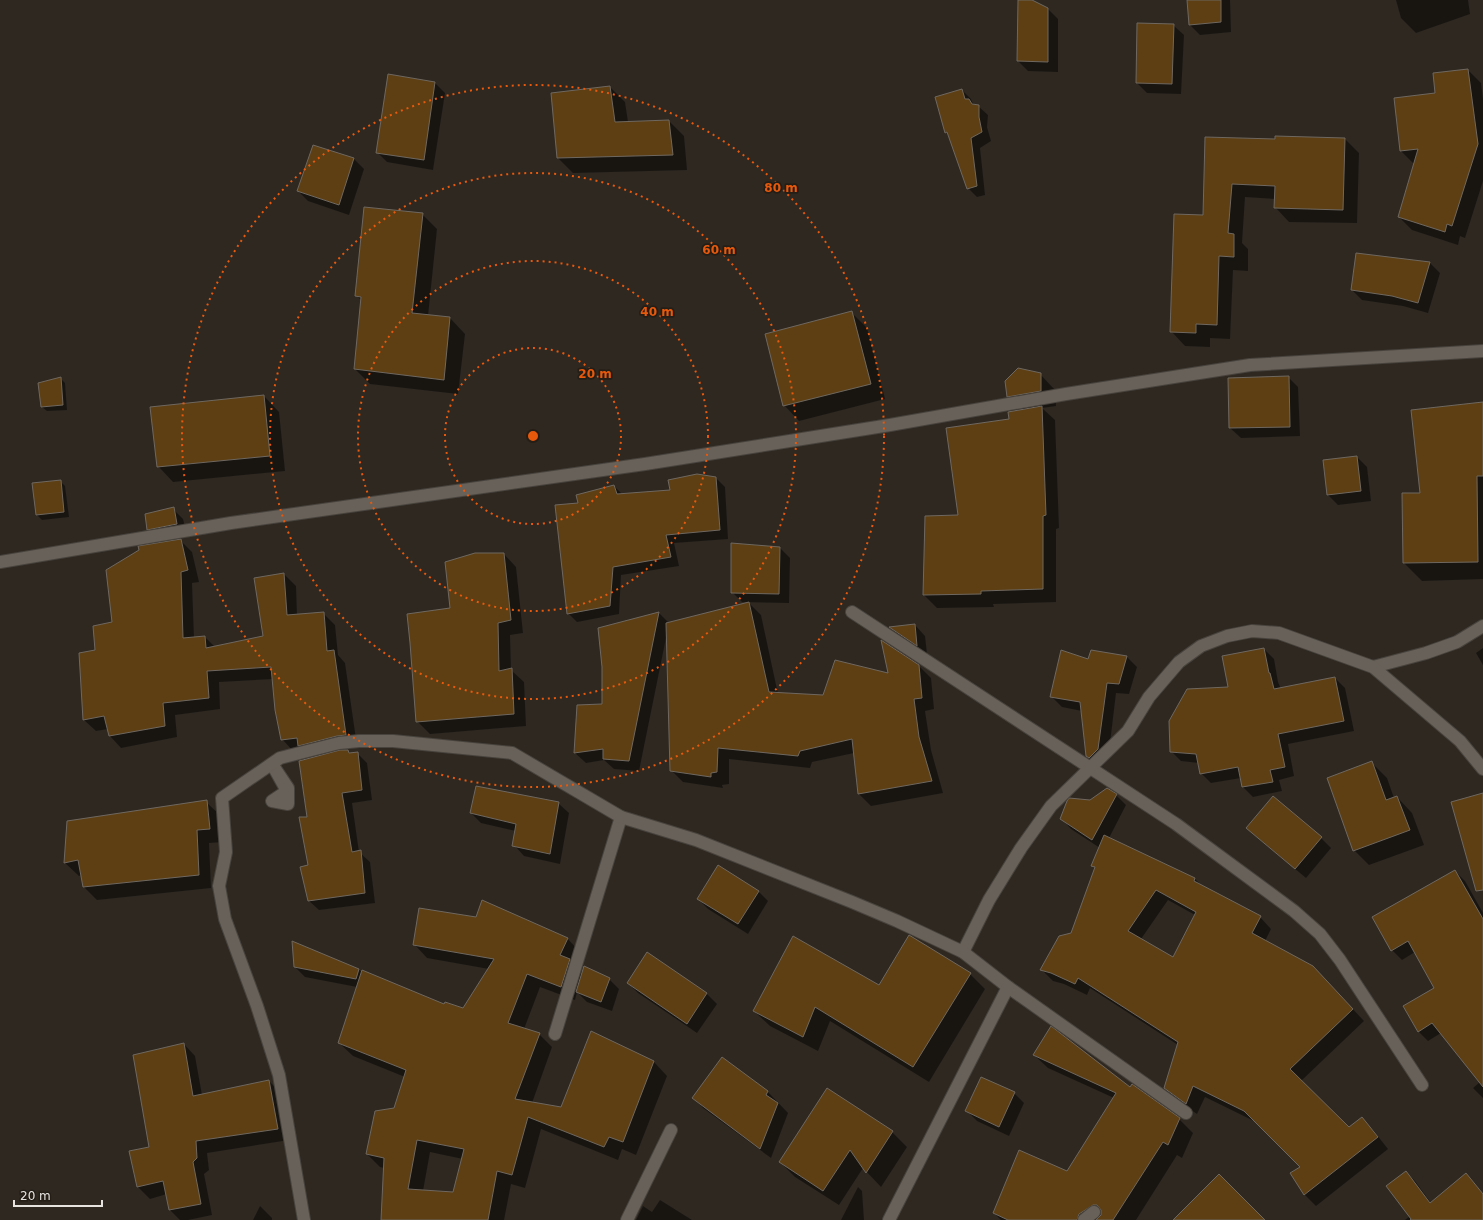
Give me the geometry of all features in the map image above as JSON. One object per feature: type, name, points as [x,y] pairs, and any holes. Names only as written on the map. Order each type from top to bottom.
[{"type":"street","points":[[0,562],[231,523],[653,463],[1250,365],[1483,351]]},
{"type":"street","points":[[852,612],[1176,824],[1294,911],[1320,934],[1340,960],[1422,1085]]},
{"type":"street","points":[[1374,667],[1426,653],[1457,642],[1483,626]]},
{"type":"street","points":[[963,952],[989,900],[1021,848],[1051,806],[1128,731],[1149,697],[1179,662],[1201,646],[1227,636],[1252,632],[1279,633],[1374,667],[1460,741],[1483,769]]},
{"type":"street","points":[[304,1220],[279,1075],[257,1006],[225,919],[219,886],[226,852],[222,798],[280,758],[339,744],[359,741],[400,742],[512,753],[621,817],[696,840],[897,921],[963,952],[1008,987],[1186,1113]]},
{"type":"street","points":[[556,1034],[621,817]]},
{"type":"street","points":[[888,1220],[1008,987]]},
{"type":"street","points":[[627,1220],[671,1130]]},
{"type":"street","points":[[1084,1220],[1094,1212]]},
{"type":"building","points":[[1018,0],[1032,0],[1048,8],[1048,62],[1017,61]]},
{"type":"building","points":[[1187,0],[1221,0],[1221,22],[1189,25]]},
{"type":"building","points":[[1137,23],[1174,24],[1172,84],[1136,83]]},
{"type":"building","points":[[1468,69],[1478,144],[1452,226],[1447,224],[1445,232],[1398,217],[1418,149],[1400,151],[1394,98],[1435,93],[1433,73]]},
{"type":"building","points":[[388,74],[435,82],[424,160],[376,153]]},
{"type":"building","points":[[610,86],[615,122],[669,120],[673,155],[557,158],[551,93]]},
{"type":"building","points":[[962,89],[965,99],[969,99],[972,104],[979,105],[979,117],[982,132],[971,138],[977,186],[967,189],[947,132],[945,133],[935,97]]},
{"type":"building","points":[[1275,136],[1345,138],[1343,210],[1274,208],[1275,186],[1232,184],[1228,233],[1234,234],[1234,257],[1219,256],[1217,325],[1196,324],[1196,333],[1170,332],[1174,214],[1203,215],[1205,137],[1275,139]]},
{"type":"building","points":[[313,145],[354,158],[339,205],[297,191]]},
{"type":"building","points":[[364,207],[423,213],[412,313],[450,317],[444,380],[354,369],[361,297],[355,296]]},
{"type":"building","points":[[1356,253],[1430,262],[1418,303],[1392,296],[1351,290]]},
{"type":"building","points":[[852,311],[871,384],[783,406],[765,334]]},
{"type":"building","points":[[1018,368],[1041,373],[1041,391],[1007,397],[1005,381]]},
{"type":"building","points":[[1289,376],[1290,427],[1229,428],[1228,378]]},
{"type":"building","points":[[61,377],[63,405],[41,407],[38,383]]},
{"type":"building","points":[[264,395],[270,456],[157,467],[150,407]]},
{"type":"building","points":[[1483,402],[1483,476],[1477,476],[1478,562],[1403,563],[1402,493],[1420,493],[1411,410]]},
{"type":"building","points":[[1042,406],[1046,515],[1043,516],[1043,589],[981,591],[981,594],[923,595],[925,516],[958,515],[946,428],[1009,419],[1008,412]]},
{"type":"building","points":[[1357,456],[1361,491],[1327,495],[1323,460]]},
{"type":"building","points":[[697,474],[716,477],[720,530],[666,535],[671,557],[613,567],[610,606],[567,614],[555,505],[578,503],[576,495],[614,485],[617,494],[670,490],[668,480]]},
{"type":"building","points":[[61,480],[64,512],[36,515],[32,483]]},
{"type":"building","points":[[174,507],[177,524],[147,530],[145,514]]},
{"type":"building","points":[[181,539],[188,570],[181,572],[183,638],[205,636],[206,648],[263,636],[254,578],[284,573],[287,615],[324,612],[327,651],[334,650],[346,735],[298,746],[297,738],[281,740],[275,710],[271,667],[207,671],[209,698],[163,703],[165,726],[109,736],[104,716],[83,720],[79,653],[95,650],[93,626],[112,622],[106,570],[139,550],[138,546]]},
{"type":"building","points":[[731,543],[780,547],[779,594],[731,593]]},
{"type":"building","points":[[475,553],[504,553],[511,620],[498,623],[499,671],[512,668],[514,714],[416,722],[407,614],[450,608],[445,562]]},
{"type":"building","points":[[749,602],[769,692],[823,695],[835,660],[888,673],[881,640],[919,665],[922,698],[914,699],[919,737],[932,781],[858,794],[852,739],[800,751],[798,756],[718,748],[717,772],[711,773],[711,777],[670,771],[666,623]]},
{"type":"building","points":[[659,612],[629,761],[603,759],[603,749],[574,753],[577,705],[602,704],[602,667],[598,628]]},
{"type":"building","points":[[915,624],[917,646],[889,627]]},
{"type":"building","points":[[1264,648],[1274,689],[1335,677],[1344,721],[1278,734],[1285,767],[1270,770],[1273,782],[1242,787],[1238,767],[1200,774],[1196,754],[1170,752],[1169,721],[1187,689],[1228,687],[1222,656]]},
{"type":"building","points":[[1061,650],[1088,659],[1091,650],[1127,656],[1119,684],[1107,683],[1098,749],[1089,758],[1086,756],[1080,702],[1050,697]]},
{"type":"building","points":[[340,750],[348,750],[349,753],[358,752],[362,790],[342,793],[352,852],[361,850],[365,893],[308,901],[300,867],[308,865],[299,817],[307,817],[299,761]]},
{"type":"building","points":[[1372,761],[1386,800],[1397,796],[1410,830],[1353,851],[1327,778]]},
{"type":"building","points":[[476,786],[559,802],[550,854],[512,846],[516,824],[470,813]]},
{"type":"building","points":[[1107,788],[1117,794],[1092,840],[1060,819],[1069,798],[1090,800]]},
{"type":"building","points":[[1483,793],[1483,890],[1476,891],[1451,802]]},
{"type":"building","points":[[1273,796],[1322,837],[1295,869],[1246,828]]},
{"type":"building","points":[[207,800],[210,829],[197,830],[199,875],[83,887],[78,860],[64,863],[67,821]]},
{"type":"building","points":[[1104,835],[1195,878],[1194,881],[1261,916],[1252,933],[1313,966],[1353,1009],[1290,1069],[1349,1127],[1362,1117],[1378,1137],[1304,1195],[1290,1173],[1300,1167],[1244,1111],[1193,1086],[1186,1104],[1164,1088],[1178,1042],[1078,978],[1075,984],[1051,973],[1040,970],[1059,936],[1071,933],[1095,867],[1091,866]],"holes":[[[1156,890],[1196,912],[1173,957],[1128,931]]]},
{"type":"building","points":[[718,865],[759,891],[738,924],[697,899]]},
{"type":"building","points":[[1455,870],[1483,919],[1483,1087],[1432,1023],[1418,1032],[1403,1006],[1434,988],[1408,941],[1391,951],[1372,917]]},
{"type":"building","points":[[482,900],[568,938],[560,955],[570,959],[561,987],[527,974],[508,1023],[540,1033],[515,1099],[561,1107],[591,1031],[654,1061],[623,1142],[609,1137],[604,1147],[528,1117],[512,1175],[497,1171],[488,1220],[381,1220],[384,1158],[366,1154],[375,1111],[394,1108],[406,1070],[338,1043],[362,970],[444,1004],[445,1002],[463,1008],[494,959],[413,945],[419,908],[476,917]],"holes":[[[417,1140],[464,1149],[453,1192],[408,1189]]]},
{"type":"building","points":[[909,935],[971,973],[913,1067],[815,1007],[803,1037],[753,1011],[793,936],[879,985]]},
{"type":"building","points":[[292,941],[359,969],[356,979],[294,967]]},
{"type":"building","points":[[647,952],[707,993],[687,1024],[627,983]]},
{"type":"building","points":[[584,966],[610,978],[601,1002],[576,992]]},
{"type":"building","points":[[1051,1026],[1130,1087],[1132,1084],[1180,1118],[1168,1145],[1163,1142],[1113,1220],[1096,1220],[1101,1215],[1101,1210],[1097,1205],[1093,1205],[1079,1214],[1077,1220],[1008,1220],[993,1213],[1019,1150],[1067,1171],[1116,1093],[1033,1055]]},
{"type":"building","points":[[184,1043],[193,1096],[269,1080],[278,1129],[196,1141],[197,1158],[193,1162],[201,1204],[169,1210],[163,1181],[137,1187],[129,1151],[149,1147],[133,1055]]},
{"type":"building","points":[[722,1057],[768,1091],[766,1095],[778,1103],[760,1149],[692,1098]]},
{"type":"building","points":[[981,1077],[1015,1092],[999,1127],[965,1111]]},
{"type":"building","points":[[827,1088],[893,1131],[866,1173],[850,1150],[823,1191],[779,1162]]},
{"type":"building","points":[[1406,1171],[1430,1203],[1466,1173],[1483,1194],[1483,1220],[1410,1220],[1411,1219],[1386,1186]]},
{"type":"building","points":[[1219,1174],[1265,1220],[1173,1220]]}]
